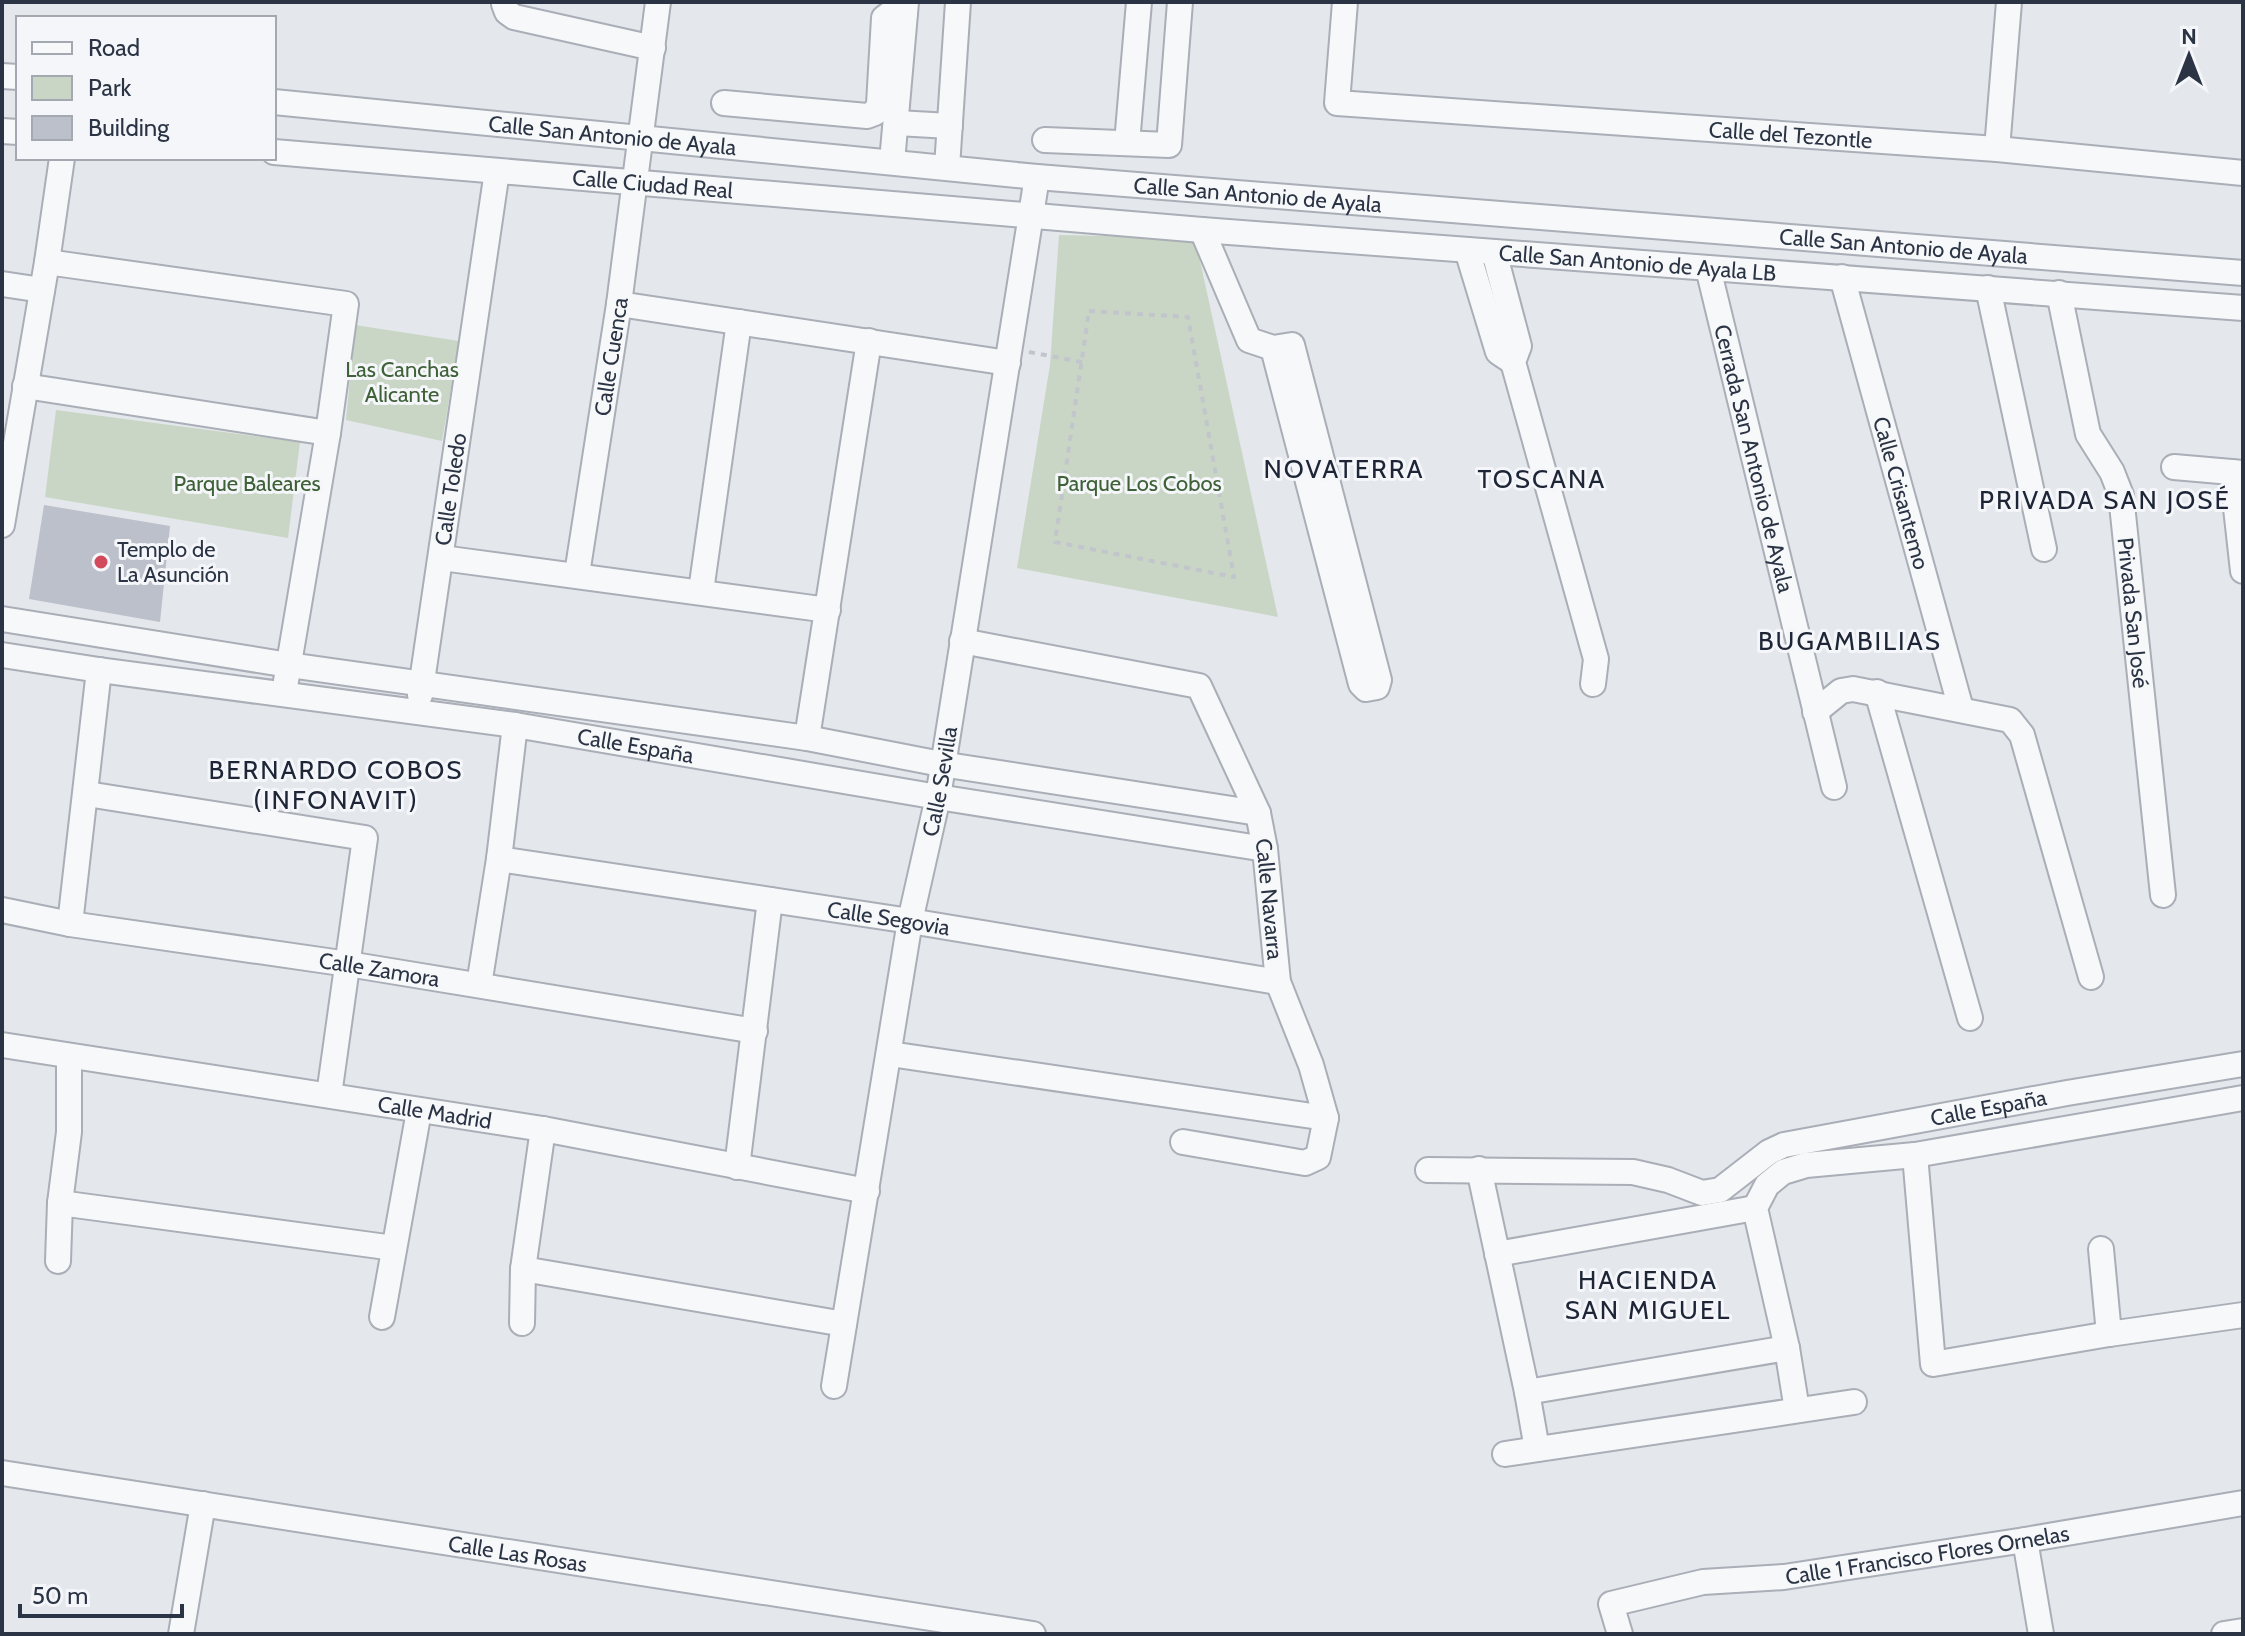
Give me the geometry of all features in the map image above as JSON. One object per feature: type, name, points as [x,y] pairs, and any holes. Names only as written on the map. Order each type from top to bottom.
[{"type":"street","name":"Calle Cuenca","points":[[577,574],[619,304],[658,2]]},
{"type":"street","points":[[947,167],[958,2]]},
{"type":"street","points":[[1127,143],[1139,2]]},
{"type":"street","points":[[1045,140],[1169,145],[1180,2]]},
{"type":"street","name":"Calle del Tezontle","points":[[1345,2],[1337,103],[1997,149],[2243,173]]},
{"type":"street","points":[[1997,149],[2009,2]]},
{"type":"street","points":[[504,4],[507,12],[514,17],[653,48]]},
{"type":"street","points":[[724,103],[867,116],[875,113],[879,104],[884,18],[906,7],[892,162]]},
{"type":"street","name":"Calle San Antonio de Ayala","points":[[276,102],[1037,177],[2243,273]]},
{"type":"street","points":[[897,123],[950,126]]},
{"type":"street","name":"Calle Ciudad Real","points":[[276,152],[1031,215]]},
{"type":"street","points":[[2,525],[62,160]]},
{"type":"street","name":"Calle Toledo","points":[[418,713],[497,171]]},
{"type":"street","name":"Calle Sevilla","points":[[834,1386],[910,921],[938,797],[1037,177]]},
{"type":"street","points":[[1413,246],[1418,206]]},
{"type":"street","name":"Calle San Antonio de Ayala LB","points":[[1031,215],[2243,308]]},
{"type":"street","points":[[1202,230],[1249,340],[1273,348],[1292,345],[1309,451],[1334,546],[1361,684],[1366,689],[1372,689],[1377,687],[1379,680],[1334,546]]},
{"type":"street","points":[[1937,285],[1941,247]]},
{"type":"street","points":[[1467,250],[1498,352],[1513,362]]},
{"type":"street","points":[[1494,252],[1519,346],[1513,362],[1596,659],[1593,684]]},
{"type":"street","points":[[47,262],[346,304],[328,433],[284,695]]},
{"type":"street","points":[[2148,300],[2152,265]]},
{"type":"street","name":"Cerrada San Antonio de Ayala","points":[[1708,268],[1834,787]]},
{"type":"street","name":"Calle Crisantemo","points":[[1842,277],[1961,709]]},
{"type":"street","points":[[2,284],[42,290]]},
{"type":"street","points":[[1988,288],[2044,549]]},
{"type":"street","name":"Privada San José","points":[[2059,293],[2088,434],[2112,472],[2121,495],[2163,895]]},
{"type":"street","points":[[619,304],[869,341],[1009,356]]},
{"type":"street","points":[[701,591],[739,322]]},
{"type":"street","points":[[807,738],[869,341]]},
{"type":"street","points":[[25,386],[328,433]]},
{"type":"street","points":[[2174,467],[2238,472],[2243,571]]},
{"type":"street","points":[[442,558],[828,610]]},
{"type":"street","name":"Calle España","points":[[2,619],[289,665],[807,738],[941,764],[1258,813]]},
{"type":"street","name":"Calle Navarra","points":[[962,641],[1199,686],[1258,813],[1265,849],[1278,982],[1311,1065],[1326,1118]]},
{"type":"street","name":"Calle España","points":[[2,655],[515,725],[1265,849]]},
{"type":"street","points":[[70,924],[99,670]]},
{"type":"street","points":[[1815,712],[1841,691],[1853,689],[2010,720],[2022,735],[2091,977]]},
{"type":"street","points":[[1877,692],[1970,1018]]},
{"type":"street","points":[[479,985],[499,859],[515,725]]},
{"type":"street","points":[[87,794],[365,838],[329,1095]]},
{"type":"street","name":"Calle Segovia","points":[[499,859],[910,921],[1278,982]]},
{"type":"street","points":[[737,1167],[770,900]]},
{"type":"street","name":"Calle Zamora","points":[[2,910],[70,924],[348,964],[755,1031]]},
{"type":"street","name":"Calle Madrid","points":[[2,1045],[543,1129],[867,1191]]},
{"type":"street","points":[[890,1054],[1326,1118],[1318,1157],[1305,1163],[1183,1142]]},
{"type":"street","points":[[58,1261],[60,1203],[69,1132],[69,1057]]},
{"type":"street","name":"Calle España","points":[[1704,1205],[1769,1152],[1784,1145],[2243,1064]]},
{"type":"street","name":"Calle España","points":[[1755,1208],[1767,1185],[1783,1172],[1806,1165],[1915,1155],[2243,1098]]},
{"type":"street","points":[[382,1317],[419,1111]]},
{"type":"street","points":[[522,1323],[523,1269],[543,1129]]},
{"type":"street","points":[[1915,1155],[1933,1364],[2243,1315]]},
{"type":"street","points":[[1479,1169],[1537,1449]]},
{"type":"street","points":[[1428,1170],[1633,1172],[1668,1180],[1704,1205]]},
{"type":"street","points":[[60,1203],[394,1248]]},
{"type":"street","points":[[1497,1254],[1704,1205],[1755,1208],[1787,1348],[1797,1410]]},
{"type":"street","points":[[2101,1249],[2109,1334]]},
{"type":"street","points":[[523,1269],[844,1324]]},
{"type":"street","points":[[1527,1392],[1787,1348]]},
{"type":"street","points":[[1505,1454],[1854,1402]]},
{"type":"street","name":"Calle Las Rosas","points":[[2,1473],[983,1630],[1033,1634]]},
{"type":"street","name":"Calle 1 Francisco Flores Ornelas","points":[[1620,1634],[1611,1604],[1703,1582],[1784,1577],[2243,1503]]},
{"type":"street","points":[[181,1634],[203,1504]]},
{"type":"street","points":[[2025,1540],[2041,1634]]},
{"type":"street","points":[[2224,1634],[2243,1631]]},
{"type":"path","points":[[1089,311],[1188,317],[1234,577],[1055,542],[1082,362],[1089,311]]},
{"type":"path","points":[[1009,356],[1082,362]]},
{"type":"green space","name":"Parque Los Cobos","points":[[1059,235],[1195,238],[1278,617],[1017,568],[1050,365]]},
{"type":"green space","name":"Las Canchas Alicante","points":[[355,325],[459,341],[442,441],[346,420]]},
{"type":"green space","name":"Parque Baleares","points":[[56,410],[300,442],[288,538],[45,497]]},
{"type":"building","name":"Templo de La Asunción","points":[[44,505],[170,526],[160,622],[29,599]]},
{"type":"place","name":"Templo de La Asunción","points":[[101,562]]},
{"type":"district","name":"NOVATERRA","points":[[1344,469]]},
{"type":"district","name":"TOSCANA","points":[[1542,479]]},
{"type":"district","name":"PRIVADA SAN JOSÉ","points":[[2105,500]]},
{"type":"district","name":"BUGAMBILIAS","points":[[1850,641]]},
{"type":"district","name":"BERNARDO COBOS (INFONAVIT)","points":[[336,785]]},
{"type":"district","name":"HACIENDA SAN MIGUEL","points":[[1648,1295]]}]
